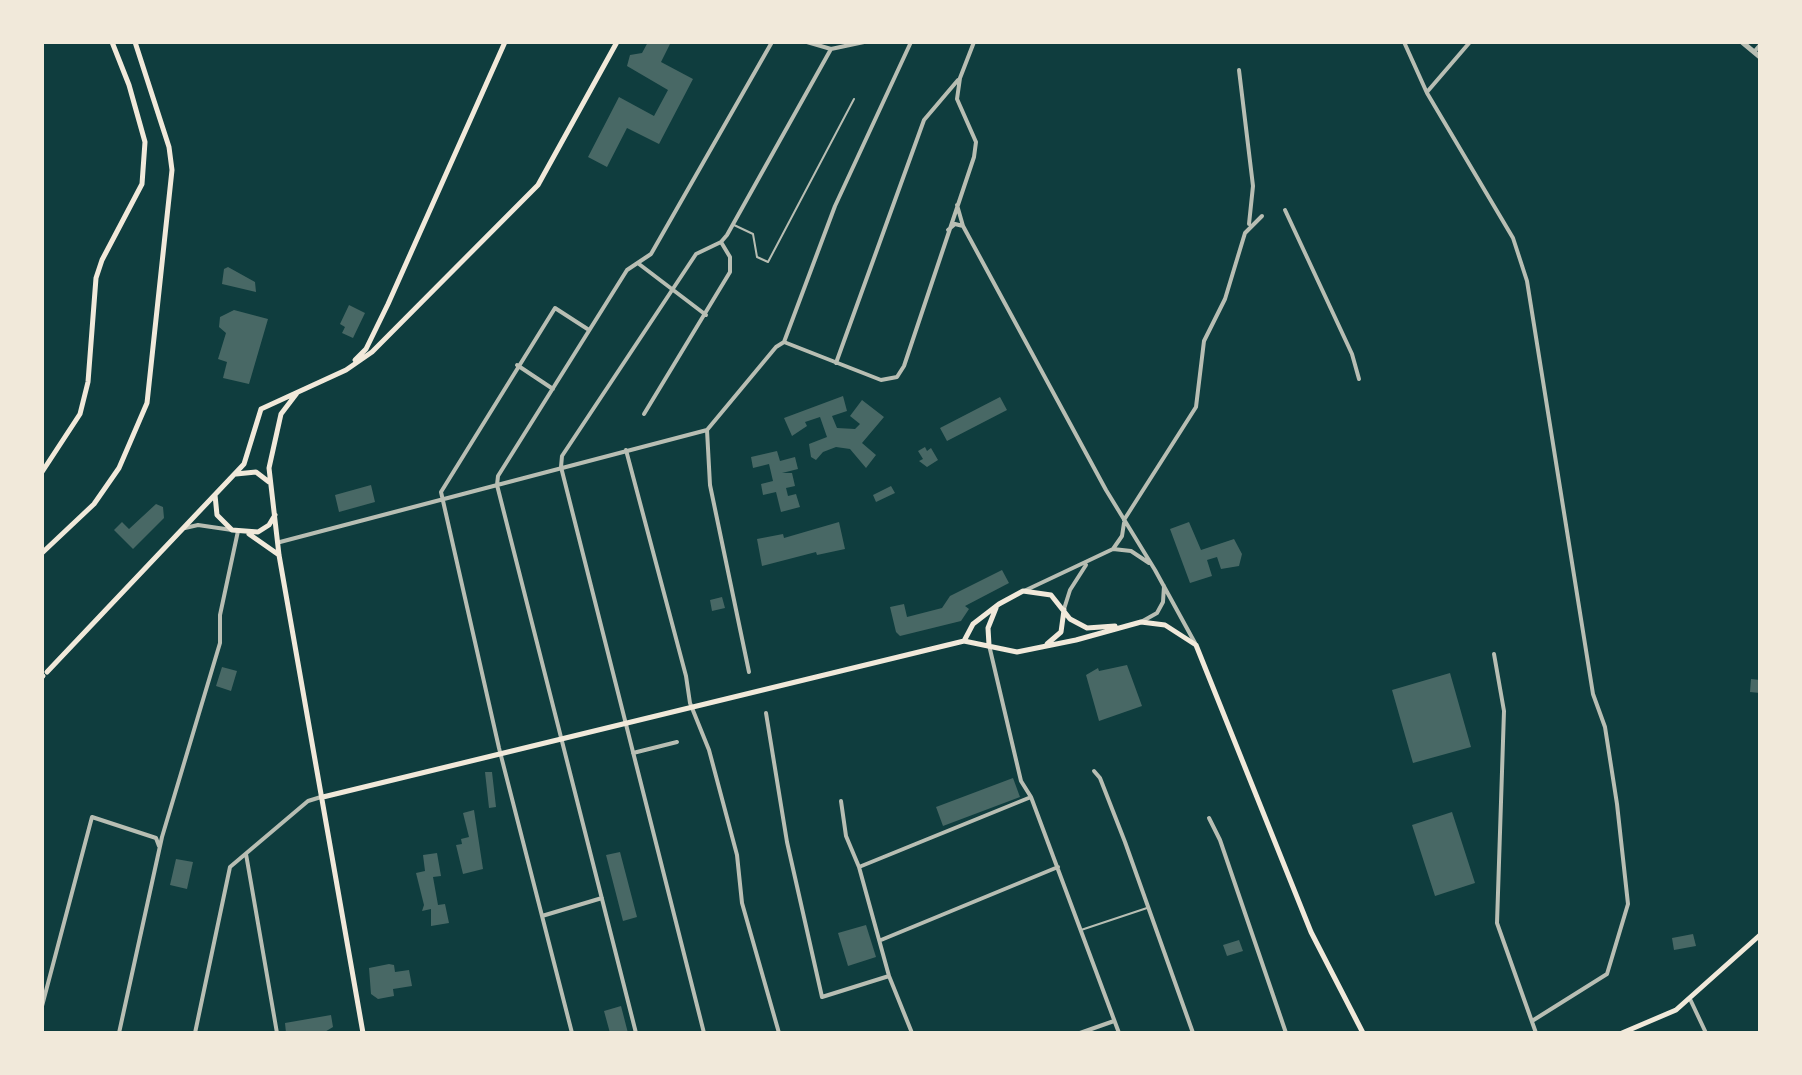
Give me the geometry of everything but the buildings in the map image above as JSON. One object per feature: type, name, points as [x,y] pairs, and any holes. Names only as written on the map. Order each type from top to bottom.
[{"type":"main road","points":[[42,472],[80,414],[88,382],[96,278],[102,260],[142,184],[145,142],[129,85],[112,42]]},
{"type":"main road","points":[[42,553],[67,533],[94,504],[119,468],[147,403],[172,170],[169,147],[135,42]]},
{"type":"main road","points":[[346,370],[366,349],[388,304],[505,42]]},
{"type":"main road","points":[[44,675],[244,464],[261,409],[346,370],[372,352],[538,185],[617,42]]},
{"type":"main road","points":[[300,389],[281,414],[269,468],[280,542],[279,555],[363,1033]]},
{"type":"main road","points":[[235,474],[256,472],[272,486]]},
{"type":"main road","points":[[215,494],[217,515],[235,530],[249,533],[279,555]]},
{"type":"main road","points":[[249,533],[266,528],[276,512]]},
{"type":"main road","points":[[964,641],[973,624],[1023,591],[1044,592],[1056,598],[1070,619],[1087,628],[1141,622],[1165,625],[1186,635],[1196,645],[1311,932],[1363,1033]]},
{"type":"main road","points":[[989,645],[990,620],[999,604]]},
{"type":"main road","points":[[1042,647],[1061,632],[1064,609]]},
{"type":"main road","points":[[323,797],[964,641],[1009,652],[1042,647],[1141,622]]},
{"type":"main road","points":[[1622,1033],[1676,1010],[1740,949],[1760,935]]},
{"type":"street","points":[[636,1033],[497,485],[500,468],[627,270],[651,254],[772,42]]},
{"type":"street","points":[[807,42],[831,49],[864,42]]},
{"type":"street","points":[[280,542],[707,430],[776,347],[784,342],[835,206],[911,42]]},
{"type":"street","points":[[836,363],[924,120],[960,78],[974,42]]},
{"type":"street","points":[[1404,42],[1427,93],[1513,238],[1527,281],[1593,694],[1605,727],[1626,875],[1628,904],[1607,974],[1532,1021]]},
{"type":"street","points":[[1427,93],[1470,42]]},
{"type":"street","points":[[1742,42],[1757,55],[1760,45]]},
{"type":"street","points":[[704,1033],[561,467],[562,456],[696,254],[721,242],[733,224],[831,49]]},
{"type":"street","points":[[1023,591],[1087,564],[1113,549],[1122,536],[1124,520],[1196,407],[1204,341],[1219,317],[1249,224],[1253,186],[1239,70]]},
{"type":"street","points":[[784,342],[881,380],[897,377],[906,362],[974,157],[976,142],[959,109],[960,78]]},
{"type":"street","points":[[957,202],[963,226],[1196,645]]},
{"type":"street","points":[[1285,210],[1352,354],[1359,379]]},
{"type":"street","points":[[1249,224],[1262,216]]},
{"type":"street","points":[[947,231],[955,224],[963,226]]},
{"type":"street","points":[[644,414],[730,272],[730,257],[721,242]]},
{"type":"street","points":[[639,264],[706,315]]},
{"type":"street","points":[[572,1033],[501,756],[441,486],[555,308],[589,330]]},
{"type":"street","points":[[517,365],[553,389]]},
{"type":"street","points":[[707,430],[710,485],[749,672]]},
{"type":"street","points":[[626,450],[686,676],[691,708],[709,750],[737,855],[748,927],[779,1033]]},
{"type":"street","points":[[119,1033],[160,848],[220,643],[220,615],[235,530],[198,525],[183,528]]},
{"type":"street","points":[[1113,549],[1136,553],[1155,570]]},
{"type":"street","points":[[1064,609],[1070,590],[1087,564]]},
{"type":"street","points":[[1141,622],[1161,606],[1164,584]]},
{"type":"street","points":[[989,645],[1021,781],[1031,797],[1119,1033]]},
{"type":"street","points":[[1494,654],[1504,711],[1497,923],[1536,1033]]},
{"type":"street","points":[[766,713],[787,842],[822,997],[889,976]]},
{"type":"street","points":[[633,753],[677,742]]},
{"type":"street","points":[[1094,771],[1100,778],[1193,1033]]},
{"type":"street","points":[[195,1033],[230,867],[308,801],[323,797]]},
{"type":"street","points":[[859,867],[1031,797]]},
{"type":"street","points":[[841,801],[846,835],[859,867],[889,976],[912,1033]]},
{"type":"street","points":[[42,1006],[92,817],[156,838],[160,848]]},
{"type":"street","points":[[1209,818],[1220,840],[1286,1033]]},
{"type":"street","points":[[246,853],[277,1033]]},
{"type":"street","points":[[881,940],[1058,867]]},
{"type":"street","points":[[542,916],[602,898]]},
{"type":"street","points":[[1690,999],[1706,1033]]},
{"type":"street","points":[[1080,1033],[1114,1021]]},
{"type":"lane","points":[[733,224],[753,234],[757,257],[768,262],[854,99]]},
{"type":"lane","points":[[1081,930],[1148,907]]}]
